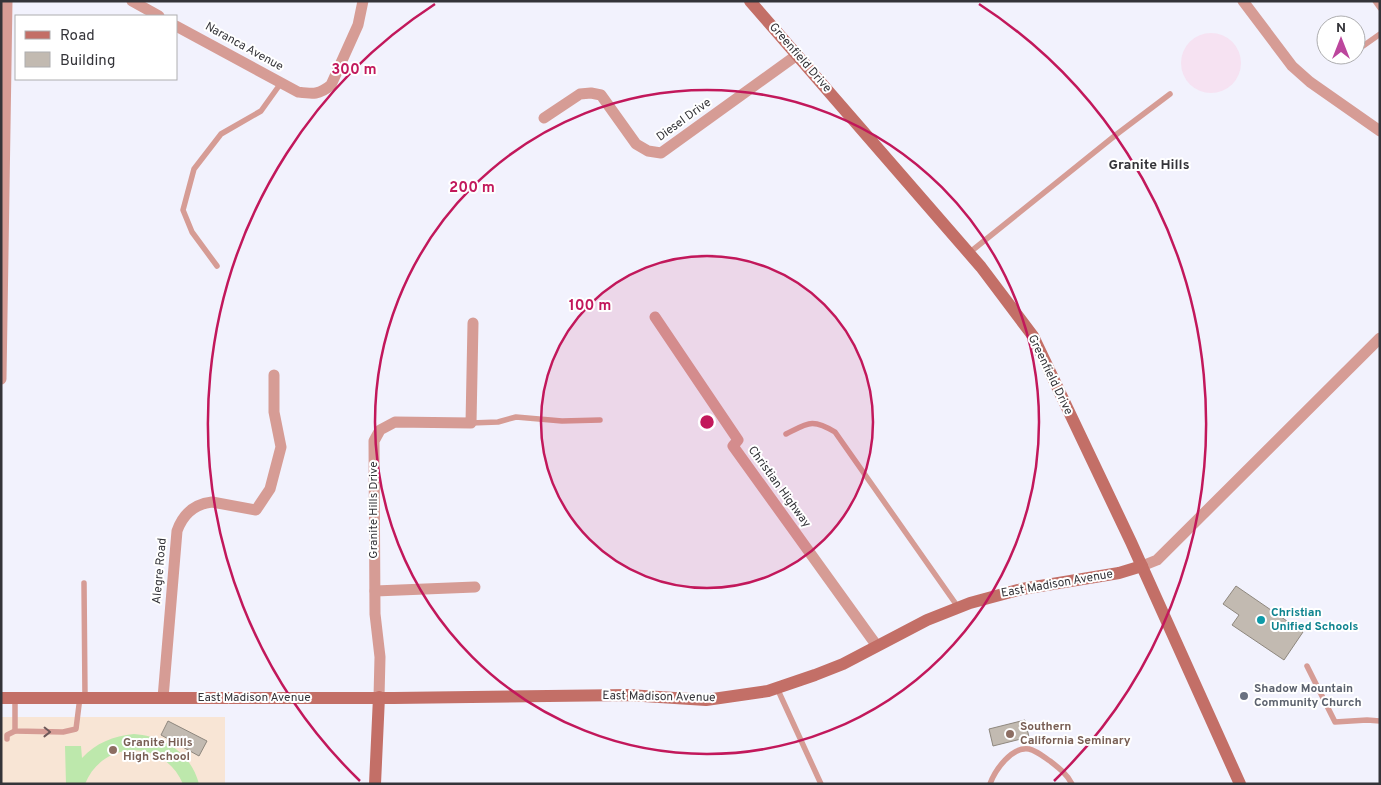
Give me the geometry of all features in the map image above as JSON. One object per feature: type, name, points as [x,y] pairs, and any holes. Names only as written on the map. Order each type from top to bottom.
[{"type":"street","points":[[1,378],[7,1]]},
{"type":"street","points":[[132,1],[157,15]]},
{"type":"street","name":"Naranca Avenue","points":[[178,27],[298,92],[314,94],[324,91],[331,85],[358,25],[363,1]]},
{"type":"street","name":"Greenfield Drive","points":[[750,1],[981,267],[1033,336],[1142,566],[1240,784]]},
{"type":"street","points":[[1243,1],[1292,66],[1310,82],[1380,132]]},
{"type":"street","name":"Diesel Drive","points":[[544,118],[580,94],[591,93],[601,95],[636,144],[646,150],[661,153],[797,55]]},
{"type":"street","name":"Christian Highway","points":[[655,317],[738,440],[734,446],[877,646]]},
{"type":"street","points":[[471,423],[473,323]]},
{"type":"street","name":"East Madison Avenue","points":[[1,698],[628,695],[706,700],[768,691],[843,664],[927,620],[958,608],[1013,591],[1119,573],[1157,560],[1380,338]]},
{"type":"street","name":"Alegre Road","points":[[163,698],[179,524],[188,512],[206,503],[212,502],[256,510],[270,489],[281,446],[274,412],[274,375]]},
{"type":"street","name":"Granite Hills Drive","points":[[374,784],[380,657],[375,614],[374,441],[380,430],[396,422],[471,423]]},
{"type":"street","points":[[375,591],[475,587]]},
{"type":"lane","points":[[1375,1],[1380,8]]},
{"type":"lane","points":[[1366,44],[1380,34]]},
{"type":"lane","points":[[217,266],[192,232],[183,210],[194,169],[221,134],[261,111],[281,83]]},
{"type":"lane","points":[[969,253],[1117,134],[1170,94]]},
{"type":"lane","points":[[471,423],[498,422],[516,417],[562,421],[600,420]]},
{"type":"lane","points":[[786,434],[809,423],[823,425],[834,432],[958,608]]},
{"type":"lane","points":[[7,739],[7,735],[14,731],[63,732],[76,728],[82,697],[84,583]]},
{"type":"lane","points":[[1307,666],[1335,722],[1368,720],[1380,722]]},
{"type":"lane","points":[[777,688],[821,784]]},
{"type":"lane","points":[[14,731],[15,698]]},
{"type":"lane","points":[[990,784],[998,767],[1008,758],[1015,752],[1029,749],[1038,752],[1058,767],[1069,777],[1072,784]]},
{"type":"shaded area","points":[[1211,33],[1228,38],[1236,46],[1241,63],[1236,80],[1228,88],[1211,93],[1194,88],[1186,80],[1181,63],[1186,46],[1194,38]]},
{"type":"shaded area","name":"Granite Hills High School","points":[[1,717],[225,717],[225,784],[1,784]]},
{"type":"green space","points":[[134,734],[156,738],[175,748],[190,763],[199,784],[183,784],[174,769],[162,759],[148,752],[134,750],[119,752],[105,759],[94,769],[85,784],[66,784],[65,746],[81,746],[82,758],[93,748],[105,741],[119,736]]},
{"type":"building","name":"Christian Unified Schools","points":[[1236,586],[1303,632],[1284,660],[1232,625],[1239,615],[1223,604]]},
{"type":"building","points":[[1025,720],[1029,737],[993,746],[989,729]]},
{"type":"building","points":[[168,721],[207,741],[199,756],[161,735]]},
{"type":"place","name":"Christian Unified Schools","points":[[1261,620]]},
{"type":"place","name":"Shadow Mountain Community Church","points":[[1244,696]]},
{"type":"place","name":"Southern California Seminary","points":[[1010,734]]},
{"type":"place","name":"Granite Hills High School","points":[[113,750]]},
{"type":"district","name":"Granite Hills","points":[[1149,165]]}]
